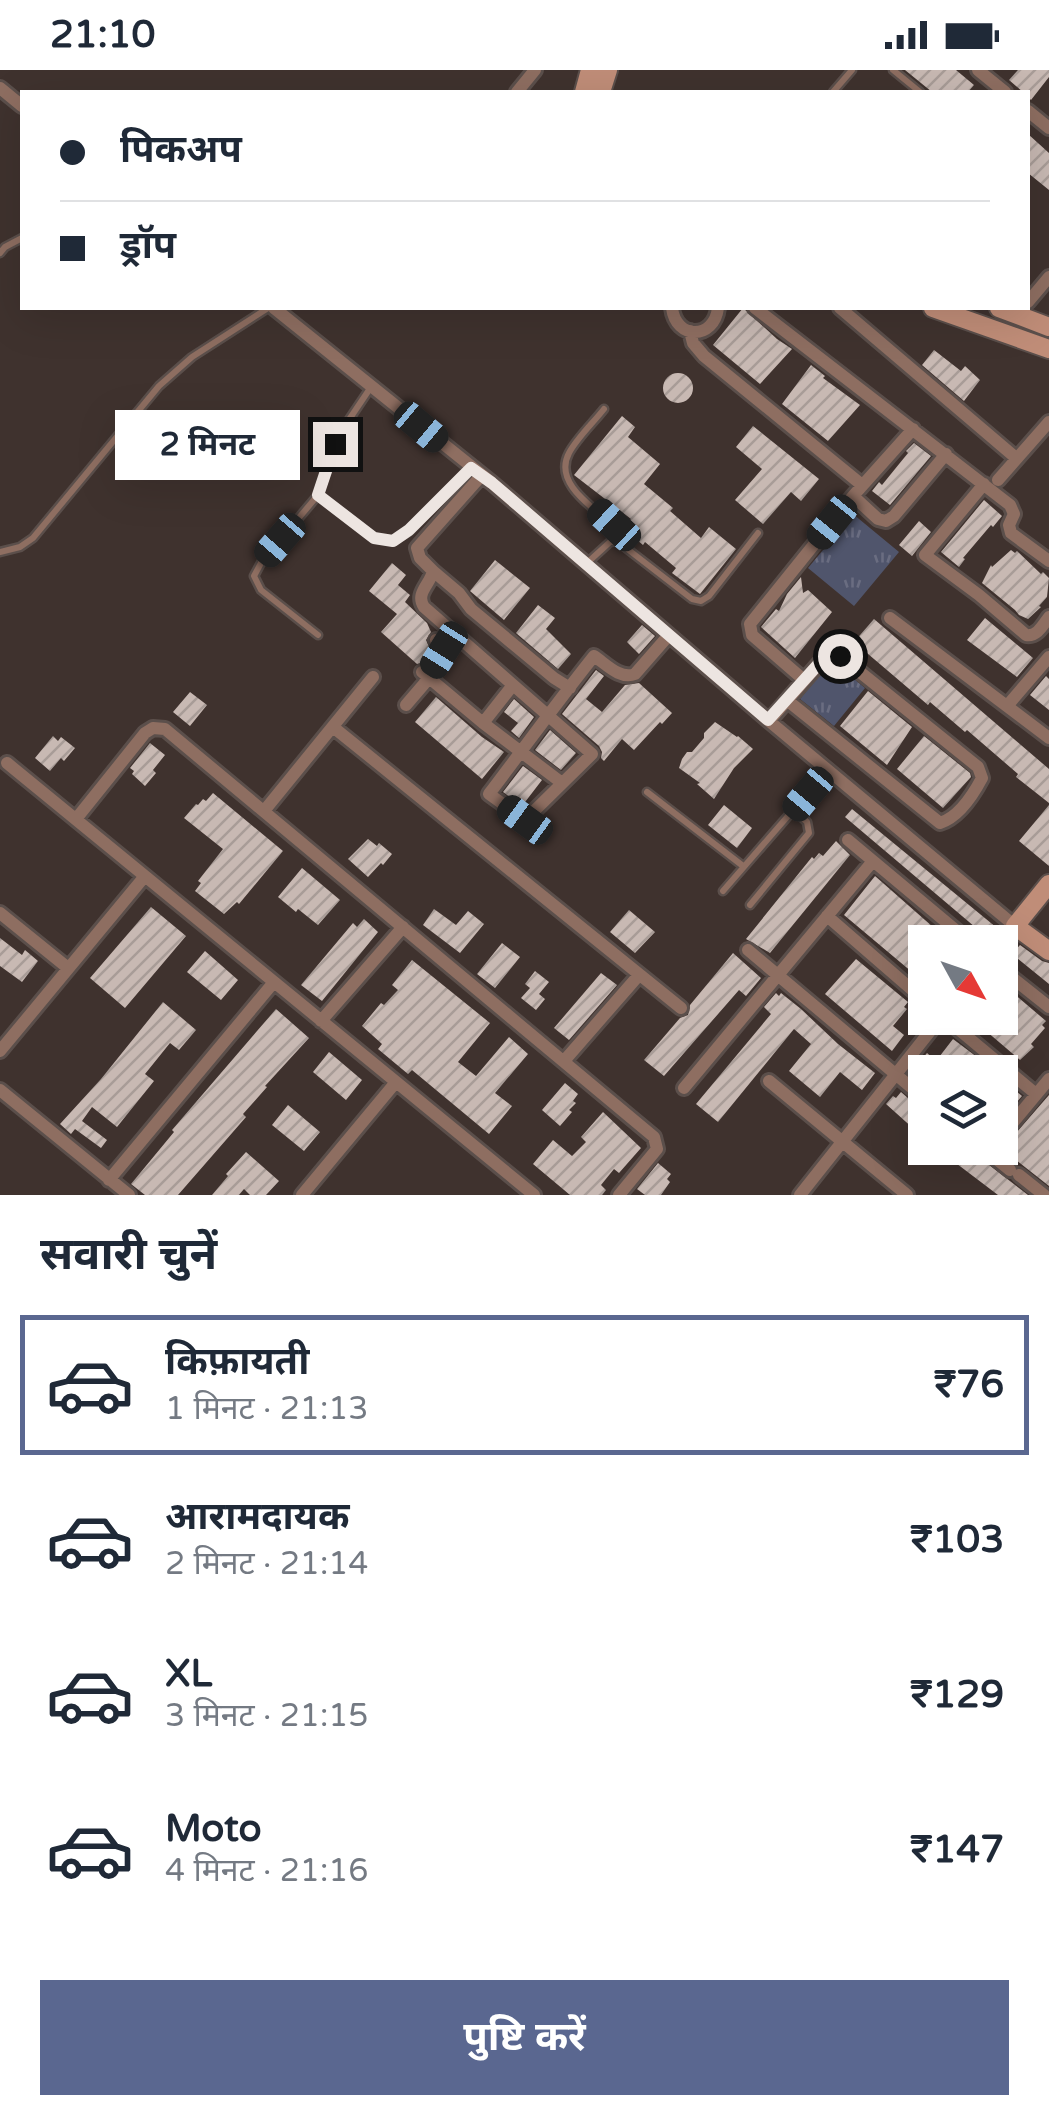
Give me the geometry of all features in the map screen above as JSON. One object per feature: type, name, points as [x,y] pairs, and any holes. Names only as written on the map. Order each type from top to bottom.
[{"type":"street","points":[[518,90],[536,70]]},
{"type":"street","points":[[978,70],[1003,90]]},
{"type":"street","points":[[0,88],[20,104]]},
{"type":"street","points":[[1030,295],[1049,277]]},
{"type":"street","points":[[274,310],[476,472],[1014,925]]},
{"type":"street","points":[[672,310],[680,327],[690,331],[709,328],[718,310]]},
{"type":"street","points":[[759,310],[946,454],[991,482],[1014,509],[1008,525],[1011,533],[1049,562]]},
{"type":"street","points":[[842,310],[1016,458]]},
{"type":"street","points":[[939,310],[1049,349]]},
{"type":"street","points":[[1019,310],[1049,327]]},
{"type":"street","points":[[690,331],[704,356],[857,491],[878,518],[886,521],[894,516],[946,454]]},
{"type":"street","points":[[1049,422],[926,555],[1026,636],[1039,632],[1049,617]]},
{"type":"street","points":[[804,680],[752,635],[750,624],[913,428]]},
{"type":"street","points":[[476,472],[417,548],[420,558],[471,609],[570,688]]},
{"type":"street","points":[[433,571],[420,596],[422,605],[514,685],[549,716],[592,754],[525,820],[489,794],[549,716],[594,656],[628,677],[669,635]]},
{"type":"street","points":[[890,618],[1049,738]]},
{"type":"street","points":[[406,705],[444,650],[436,640]]},
{"type":"street","points":[[768,720],[823,659],[832,654],[840,656],[978,767],[982,778],[952,818],[940,823],[788,700]]},
{"type":"street","points":[[1008,706],[1049,657]]},
{"type":"street","points":[[425,674],[562,782]]},
{"type":"street","points":[[264,811],[373,677]]},
{"type":"street","points":[[483,723],[514,685]]},
{"type":"street","points":[[333,727],[681,1008]]},
{"type":"street","points":[[76,819],[145,733],[165,728],[654,1137],[657,1148],[618,1195]]},
{"type":"street","points":[[7,763],[534,1195]]},
{"type":"street","points":[[848,840],[950,925]]},
{"type":"street","points":[[684,1088],[873,861]]},
{"type":"street","points":[[0,1051],[145,876]]},
{"type":"street","points":[[1016,925],[1049,884]]},
{"type":"street","points":[[0,913],[68,968]]},
{"type":"street","points":[[827,916],[908,985]]},
{"type":"street","points":[[322,1021],[403,927]]},
{"type":"street","points":[[1018,928],[1049,951]]},
{"type":"street","points":[[748,950],[908,1084]]},
{"type":"street","points":[[564,1061],[639,975]]},
{"type":"street","points":[[109,1180],[274,982]]},
{"type":"street","points":[[1018,983],[1049,1008]]},
{"type":"street","points":[[800,1195],[923,1035]]},
{"type":"street","points":[[970,1035],[1036,1094]]},
{"type":"street","points":[[1018,1116],[1049,1078]]},
{"type":"street","points":[[769,1081],[907,1195]]},
{"type":"street","points":[[302,1195],[396,1082]]},
{"type":"street","points":[[0,1090],[129,1195]]},
{"type":"street","points":[[1006,1165],[1044,1195]]},
{"type":"lane","points":[[835,90],[852,70]]},
{"type":"lane","points":[[893,70],[918,90]]},
{"type":"lane","points":[[0,552],[20,547],[33,538],[176,370],[268,310]]},
{"type":"lane","points":[[318,636],[262,590],[254,576],[260,562],[318,495],[340,433],[372,386]]},
{"type":"lane","points":[[604,409],[569,452],[564,466],[571,486],[617,529],[617,540]]},
{"type":"lane","points":[[318,495],[374,538],[393,541],[476,472]]},
{"type":"lane","points":[[617,540],[692,600],[701,601],[758,533]]},
{"type":"lane","points":[[586,564],[617,540]]},
{"type":"lane","points":[[723,891],[828,769]]},
{"type":"lane","points":[[647,792],[744,866]]},
{"type":"lane","points":[[750,905],[809,833],[807,822],[794,810]]},
{"type":"green space","points":[[853,514],[899,552],[854,606],[808,568]]},
{"type":"green space","points":[[831,660],[865,688],[834,726],[800,699]]},
{"type":"building","points":[[905,70],[956,70],[974,85],[970,90],[930,90]]},
{"type":"building","points":[[1018,70],[1049,70],[1049,77],[1031,100],[1030,90],[1021,90],[1009,80]]},
{"type":"building","points":[[1030,136],[1049,153],[1049,190],[1030,175]]},
{"type":"building","points":[[745,310],[792,349],[760,384],[713,345]]},
{"type":"building","points":[[934,350],[961,371],[965,366],[980,380],[964,401],[922,365]]},
{"type":"building","points":[[811,365],[860,405],[828,441],[782,404]]},
{"type":"building","points":[[678,373],[689,377],[693,388],[689,399],[678,403],[667,399],[663,388],[667,377]]},
{"type":"building","points":[[622,416],[635,427],[628,437],[660,464],[644,484],[701,538],[709,527],[736,549],[700,594],[672,573],[676,568],[645,542],[643,545],[630,534],[627,538],[624,527],[631,519],[574,475]]},
{"type":"building","points":[[753,426],[819,479],[801,501],[791,492],[763,524],[735,500],[762,469],[736,447]]},
{"type":"building","points":[[914,443],[931,456],[890,505],[872,491],[879,482],[882,485]]},
{"type":"building","points":[[984,500],[1002,516],[959,567],[941,552]]},
{"type":"building","points":[[919,521],[931,532],[912,556],[899,545]]},
{"type":"building","points":[[1011,550],[1049,578],[1047,597],[1028,619],[982,583],[991,565]]},
{"type":"building","points":[[495,560],[530,588],[504,620],[470,591]]},
{"type":"building","points":[[392,563],[406,575],[398,585],[410,595],[405,602],[431,632],[426,640],[431,651],[425,662],[417,664],[381,632],[397,614],[369,591]]},
{"type":"building","points":[[801,577],[803,593],[808,590],[832,612],[795,658],[761,627],[776,609],[779,611]]},
{"type":"building","points":[[538,605],[555,618],[546,629],[571,654],[558,669],[516,633]]},
{"type":"building","points":[[985,618],[1033,658],[1017,677],[967,640]]},
{"type":"building","points":[[874,619],[1049,769],[1049,803],[967,730],[930,702],[928,705],[854,642]]},
{"type":"building","points":[[642,625],[655,636],[639,654],[627,642]]},
{"type":"building","points":[[596,670],[604,676],[586,699],[602,712],[625,685],[639,683],[672,713],[634,750],[622,739],[604,761],[599,746],[562,714]]},
{"type":"building","points":[[1046,676],[1049,679],[1049,710],[1030,695]]},
{"type":"building","points":[[868,691],[912,727],[887,765],[840,726]]},
{"type":"building","points":[[190,692],[207,705],[190,726],[173,712]]},
{"type":"building","points":[[436,697],[504,752],[482,779],[415,722]]},
{"type":"building","points":[[514,699],[534,717],[519,738],[511,731],[518,723],[504,712]]},
{"type":"building","points":[[715,722],[753,749],[734,768],[714,799],[679,768],[687,752],[692,752]]},
{"type":"building","points":[[550,730],[576,753],[561,770],[535,750]]},
{"type":"building","points":[[53,736],[75,748],[50,771],[35,758]]},
{"type":"building","points":[[924,736],[970,773],[971,777],[943,808],[897,769]]},
{"type":"building","points":[[150,743],[165,755],[145,786],[130,768]]},
{"type":"building","points":[[523,766],[542,780],[522,806],[503,792]]},
{"type":"building","points":[[213,793],[283,851],[239,904],[224,914],[195,891],[201,883],[198,881],[223,849],[184,818]]},
{"type":"building","points":[[724,805],[752,828],[737,848],[708,825]]},
{"type":"building","points":[[1049,805],[1049,866],[1019,841]]},
{"type":"building","points":[[852,809],[993,925],[973,925],[845,817]]},
{"type":"building","points":[[368,839],[392,854],[368,877],[348,859]]},
{"type":"building","points":[[836,841],[850,855],[770,953],[746,939],[812,857],[819,853],[823,856]]},
{"type":"building","points":[[302,868],[340,900],[318,925],[278,897]]},
{"type":"building","points":[[875,876],[931,925],[908,925],[908,969],[844,915]]},
{"type":"building","points":[[151,907],[186,936],[125,1008],[90,978]]},
{"type":"building","points":[[434,909],[456,925],[468,911],[484,924],[460,953],[423,925]]},
{"type":"building","points":[[629,910],[655,932],[635,953],[610,932]]},
{"type":"building","points":[[364,919],[378,932],[322,1001],[301,985],[353,923],[357,927]]},
{"type":"building","points":[[0,938],[22,955],[25,950],[38,961],[22,982],[0,966]]},
{"type":"building","points":[[502,943],[520,957],[495,988],[477,974]]},
{"type":"building","points":[[1018,947],[1049,963],[1049,984],[1018,959]]},
{"type":"building","points":[[205,951],[238,980],[221,1000],[187,972]]},
{"type":"building","points":[[733,953],[761,978],[746,996],[739,990],[664,1076],[644,1060],[680,1018],[688,1015],[690,1005]]},
{"type":"building","points":[[856,959],[908,1002],[893,1026],[904,1035],[892,1051],[825,994]]},
{"type":"building","points":[[412,960],[490,1023],[458,1062],[476,1076],[509,1037],[528,1054],[495,1093],[512,1106],[489,1134],[412,1070],[408,1074],[378,1049],[382,1044],[362,1026],[398,990],[392,985]]},
{"type":"building","points":[[535,971],[549,982],[539,994],[545,999],[536,1010],[521,998],[530,988],[525,984]]},
{"type":"building","points":[[601,973],[617,985],[569,1040],[554,1028]]},
{"type":"building","points":[[776,993],[801,1009],[875,1073],[862,1090],[840,1072],[820,1097],[789,1071],[811,1044],[794,1029],[718,1122],[696,1104],[771,1014],[764,1007]]},
{"type":"building","points":[[1018,997],[1046,1021],[1031,1044],[1034,1047],[1020,1060],[991,1035],[1018,1035]]},
{"type":"building","points":[[163,1002],[196,1030],[179,1050],[170,1043],[145,1074],[154,1081],[117,1127],[92,1107],[82,1121],[107,1140],[101,1148],[75,1129],[71,1134],[60,1124]]},
{"type":"building","points":[[276,1009],[309,1038],[265,1086],[243,1114],[246,1117],[178,1195],[145,1195],[131,1184]]},
{"type":"building","points":[[953,1039],[974,1055],[941,1055]]},
{"type":"building","points":[[329,1052],[362,1080],[346,1100],[313,1072]]},
{"type":"building","points":[[565,1083],[578,1094],[569,1110],[572,1112],[560,1126],[542,1110]]},
{"type":"building","points":[[901,1092],[908,1098],[908,1124],[886,1104],[893,1096],[896,1098]]},
{"type":"building","points":[[1049,1095],[1049,1186],[1018,1162],[1018,1131]]},
{"type":"building","points":[[288,1105],[320,1132],[304,1151],[272,1125]]},
{"type":"building","points":[[603,1112],[641,1148],[619,1173],[614,1169],[601,1185],[606,1190],[602,1195],[570,1195],[533,1164],[553,1140],[572,1156],[586,1142],[581,1137]]},
{"type":"building","points":[[246,1152],[279,1181],[266,1195],[250,1195],[244,1189],[239,1195],[212,1195],[226,1174]]},
{"type":"building","points":[[658,1163],[671,1174],[667,1179],[670,1182],[661,1195],[645,1195],[637,1189]]},
{"type":"building","points":[[958,1165],[989,1165],[1028,1195],[998,1195]]},
{"type":"route","points":[[335,444],[318,495],[374,538],[393,541],[409,530],[471,468],[768,720],[823,659],[832,654],[840,656]]}]
